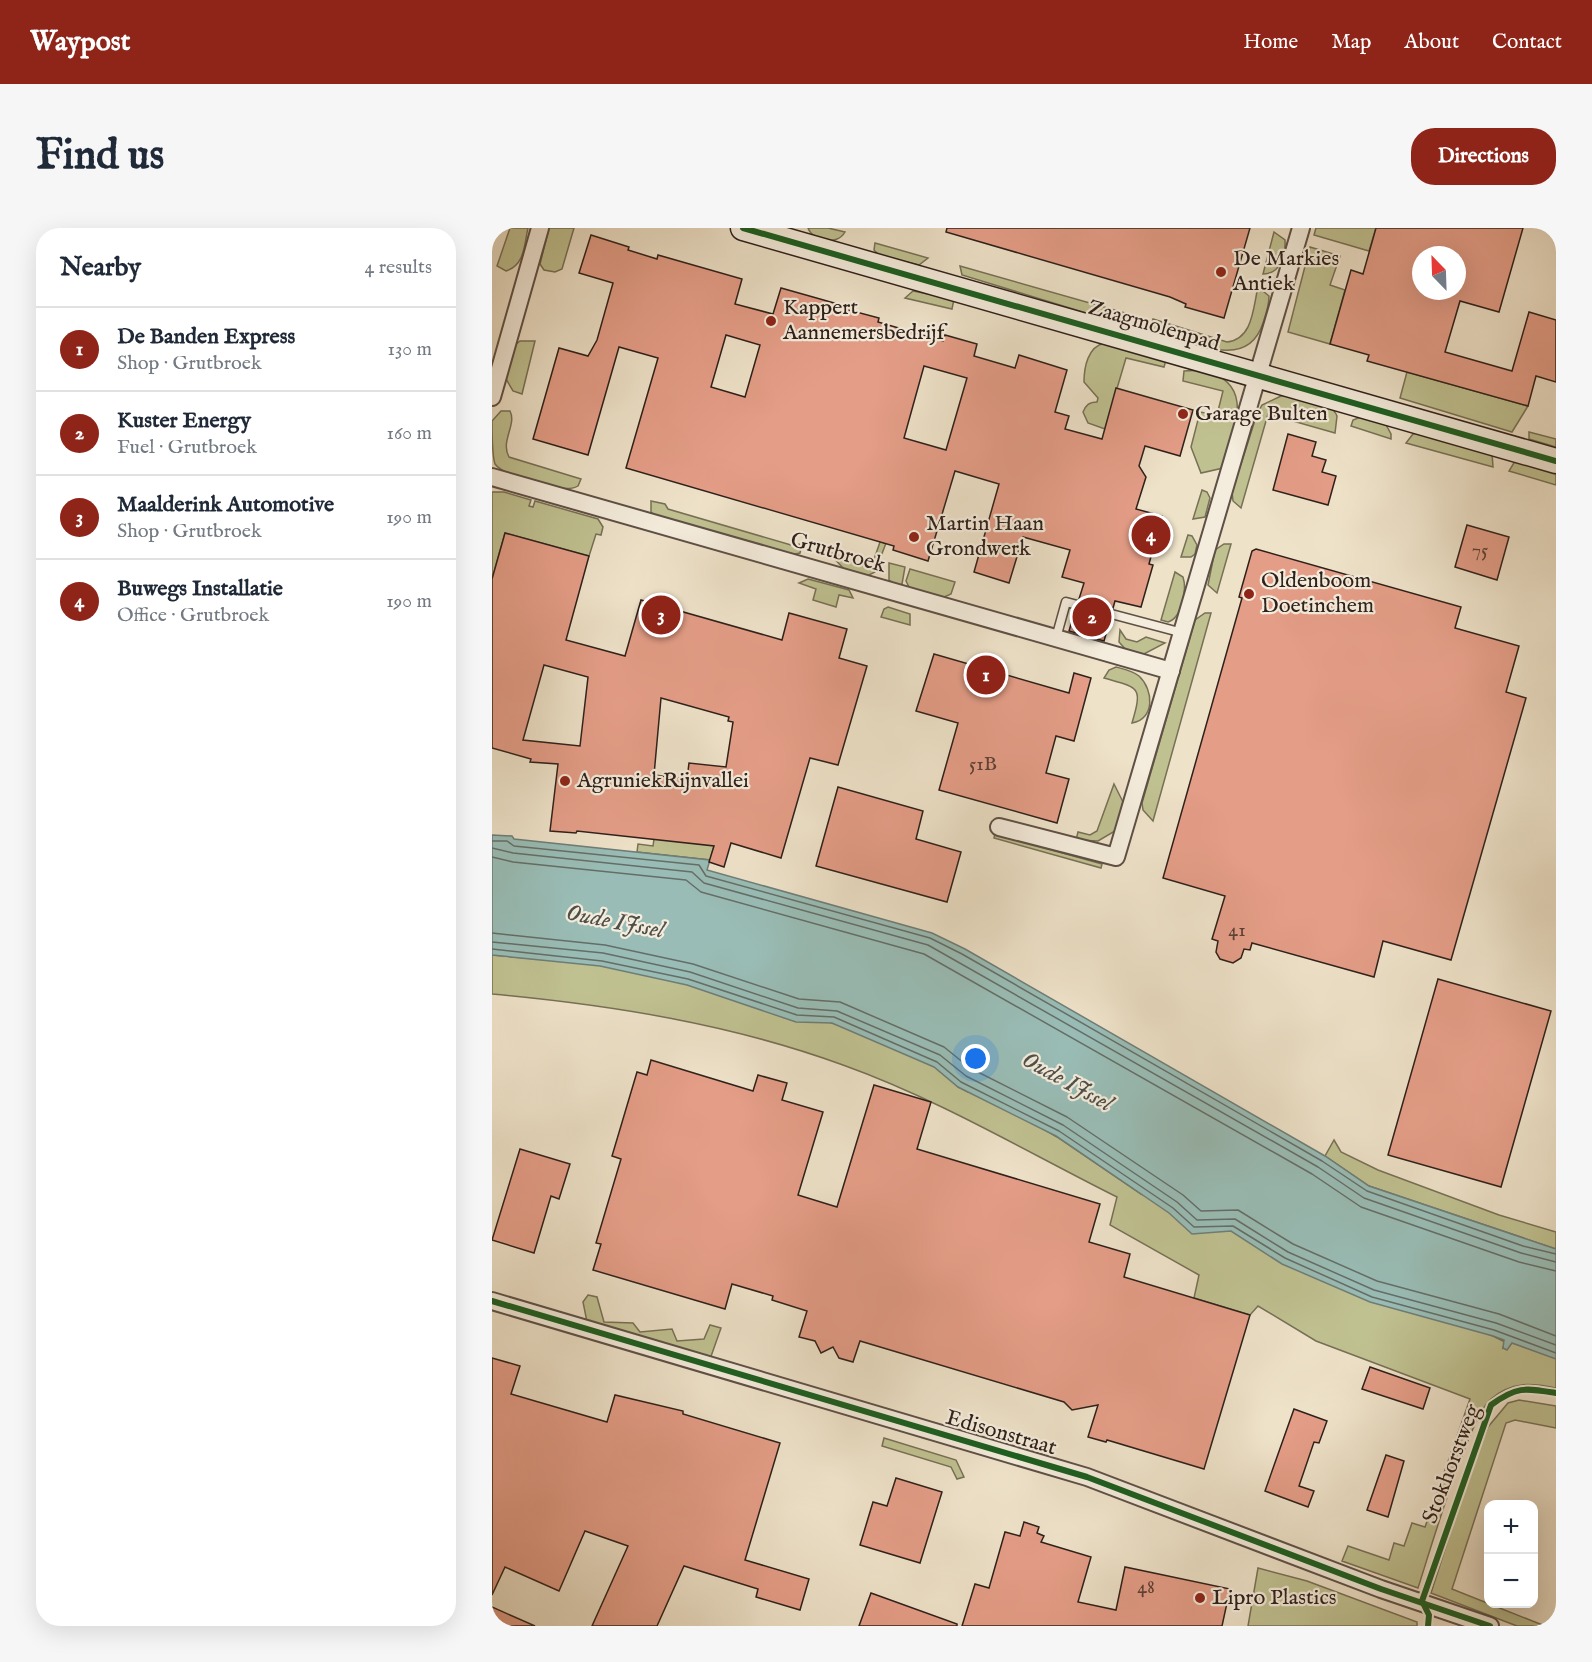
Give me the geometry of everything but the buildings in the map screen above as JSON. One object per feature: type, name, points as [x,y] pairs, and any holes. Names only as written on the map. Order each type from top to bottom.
[{"type":"street","points":[[492,397],[540,228]]},
{"type":"street","name":"Zaagmolenpad","points":[[742,228],[1556,461]]},
{"type":"street","points":[[999,827],[1116,857],[1260,375],[1301,228]]},
{"type":"street","name":"Grutbroek","points":[[492,477],[1171,671]]},
{"type":"street","name":"Edisonstraat","points":[[492,1302],[1087,1477],[1381,1589],[1490,1626]]},
{"type":"lane","points":[[1056,638],[1065,602],[1183,633]]},
{"type":"green space","points":[[510,228],[528,228],[520,259],[517,264],[506,271],[497,266]]},
{"type":"green space","points":[[549,228],[574,228],[562,269],[555,272],[544,270],[540,264]]},
{"type":"green space","points":[[808,228],[828,228],[845,232],[831,241],[820,239]]},
{"type":"green space","points":[[1316,228],[1376,228],[1369,251],[1314,235]]},
{"type":"green space","points":[[1274,232],[1285,240],[1283,258],[1274,271],[1263,274]]},
{"type":"green space","points":[[875,243],[928,258],[919,265],[879,255],[874,250]]},
{"type":"green space","points":[[1310,247],[1340,256],[1330,285],[1345,290],[1330,344],[1288,332]]},
{"type":"green space","points":[[960,266],[1132,315],[1122,324],[962,275]]},
{"type":"green space","points":[[1258,287],[1269,296],[1268,307],[1255,338],[1244,347],[1231,350],[1201,346],[1154,331],[1151,327],[1153,319],[1227,342],[1236,340],[1247,329]]},
{"type":"green space","points":[[913,291],[954,299],[952,309],[905,298]]},
{"type":"green space","points":[[520,341],[535,341],[522,394],[513,391],[506,379],[514,346]]},
{"type":"green space","points":[[1104,343],[1166,360],[1164,367],[1126,358],[1105,429],[1088,423],[1083,412],[1088,404],[1097,402],[1098,398],[1084,382],[1086,364],[1094,349]]},
{"type":"green space","points":[[1205,370],[1221,377],[1231,387],[1236,398],[1237,410],[1223,468],[1201,473],[1191,447],[1200,412],[1217,415],[1223,391],[1183,381],[1184,371]]},
{"type":"green space","points":[[1407,372],[1528,406],[1512,432],[1400,398]]},
{"type":"green space","points":[[1281,396],[1295,396],[1328,406],[1337,416],[1335,433],[1268,414],[1241,508],[1233,501],[1232,492],[1257,414],[1262,405]]},
{"type":"green space","points":[[501,411],[510,411],[512,416],[506,445],[509,457],[581,479],[578,486],[561,488],[535,483],[510,474],[495,464],[492,421]]},
{"type":"green space","points":[[1363,416],[1385,423],[1391,439],[1351,426],[1353,420]]},
{"type":"green space","points":[[1421,432],[1492,453],[1493,467],[1406,443],[1413,434]]},
{"type":"green space","points":[[1529,432],[1556,439],[1556,447],[1529,439]]},
{"type":"green space","points":[[1515,461],[1556,471],[1556,485],[1509,471]]},
{"type":"green space","points":[[1202,490],[1207,492],[1210,498],[1205,517],[1193,519]]},
{"type":"green space","points":[[492,492],[504,492],[531,500],[529,506],[533,507],[535,501],[598,519],[603,527],[601,535],[596,534],[589,556],[505,533],[492,579]]},
{"type":"green space","points":[[651,501],[665,504],[668,509],[791,545],[802,544],[800,553],[790,555],[655,516],[651,512]]},
{"type":"green space","points":[[1188,535],[1192,536],[1197,545],[1195,554],[1191,557],[1181,557]]},
{"type":"green space","points":[[880,542],[886,543],[875,572],[867,576],[845,570],[829,553],[837,553],[841,559],[871,568]]},
{"type":"green space","points":[[1224,544],[1231,544],[1217,593],[1208,585],[1215,550]]},
{"type":"green space","points":[[889,563],[905,567],[902,584],[898,586],[889,580]]},
{"type":"green space","points":[[910,569],[955,582],[951,594],[942,598],[910,589],[906,581]]},
{"type":"green space","points":[[1175,572],[1183,577],[1184,595],[1177,615],[1168,622],[1161,620]]},
{"type":"green space","points":[[808,579],[849,590],[853,598],[839,595],[836,607],[813,600],[816,589],[799,583]]},
{"type":"green space","points":[[888,607],[910,614],[910,625],[881,617],[884,609]]},
{"type":"green space","points":[[1205,613],[1211,613],[1153,821],[1143,810],[1142,803],[1195,620]]},
{"type":"green space","points":[[1120,630],[1126,639],[1137,642],[1146,637],[1165,643],[1144,654],[1128,652],[1119,642]]},
{"type":"green space","points":[[1116,667],[1137,674],[1144,682],[1149,696],[1150,703],[1145,716],[1132,723],[1137,702],[1135,690],[1125,684],[1104,678],[1109,670]]},
{"type":"green space","points":[[1114,784],[1123,802],[1115,831],[1098,841],[1076,840],[1078,832],[1090,835],[1097,831]]},
{"type":"green space","points":[[995,834],[1102,864],[1101,868],[994,838]]},
{"type":"green space","points":[[654,839],[716,839],[710,860],[637,852],[638,844],[653,846]]},
{"type":"green space","points":[[492,955],[627,967],[832,1023],[936,1060],[958,1087],[968,1092],[984,1093],[1057,1137],[1141,1194],[1493,1336],[1505,1342],[1503,1348],[1512,1343],[1556,1355],[1556,1388],[1538,1385],[1514,1386],[1491,1399],[1482,1411],[1450,1488],[1418,1588],[1342,1561],[1348,1546],[1389,1560],[1394,1543],[1404,1546],[1412,1523],[1425,1527],[1470,1399],[1316,1341],[1258,1306],[1250,1315],[1194,1298],[1199,1275],[1110,1225],[1117,1197],[913,1094],[843,1065],[758,1038],[714,1027],[626,1010],[492,994]]},
{"type":"green space","points":[[1334,1140],[1341,1152],[1378,1170],[1499,1215],[1556,1232],[1556,1249],[1369,1186],[1325,1156]]},
{"type":"green space","points":[[588,1295],[597,1297],[604,1322],[633,1323],[640,1332],[672,1329],[677,1341],[704,1339],[710,1325],[721,1328],[709,1362],[587,1322],[583,1302]]},
{"type":"green space","points":[[1519,1400],[1556,1406],[1556,1428],[1515,1420],[1506,1423],[1452,1589],[1484,1602],[1484,1608],[1500,1608],[1545,1626],[1517,1626],[1431,1593],[1470,1471],[1488,1427],[1508,1403]]},
{"type":"green space","points":[[884,1438],[956,1460],[964,1477],[957,1479],[951,1467],[882,1446]]},
{"type":"green space","points":[[1258,1568],[1307,1581],[1417,1622],[1417,1626],[1248,1626]]},
{"type":"water","name":"Oude IJssel","points":[[492,835],[710,860],[707,870],[932,933],[965,949],[1325,1156],[1369,1186],[1556,1249],[1556,1359],[1512,1343],[1507,1350],[1503,1348],[1504,1340],[1493,1336],[1370,1302],[1282,1264],[1231,1231],[1192,1234],[1169,1213],[1056,1136],[958,1087],[934,1067],[832,1023],[796,1022],[687,985],[600,966],[492,955]]},
{"type":"cycle path","points":[[743,228],[1556,461]]},
{"type":"cycle path","points":[[492,1301],[1087,1477],[1381,1589],[1490,1626]]},
{"type":"cycle path","name":"Stokhorstweg","points":[[1428,1626],[1429,1615],[1422,1601],[1491,1405],[1508,1394],[1522,1390],[1556,1393]]},
{"type":"place","name":"De Markies Antiek","points":[[1221,272]]},
{"type":"place","name":"Kappert Aannemersbedrijf","points":[[771,321]]},
{"type":"place","name":"Garage Bulten","points":[[1183,414]]},
{"type":"place","name":"Buwegs Installatie","points":[[1151,535]]},
{"type":"place","name":"Martin Haan Grondwerk","points":[[914,537]]},
{"type":"place","name":"Oldenboom Doetinchem","points":[[1249,594]]},
{"type":"place","name":"Maalderink Automotive","points":[[661,615]]},
{"type":"place","name":"Kuster Energy","points":[[1092,617]]},
{"type":"place","name":"De Banden Express","points":[[986,675]]},
{"type":"place","name":"AgruniekRijnvallei","points":[[565,781]]},
{"type":"place","name":"Lipro Plastics","points":[[1200,1598]]}]
